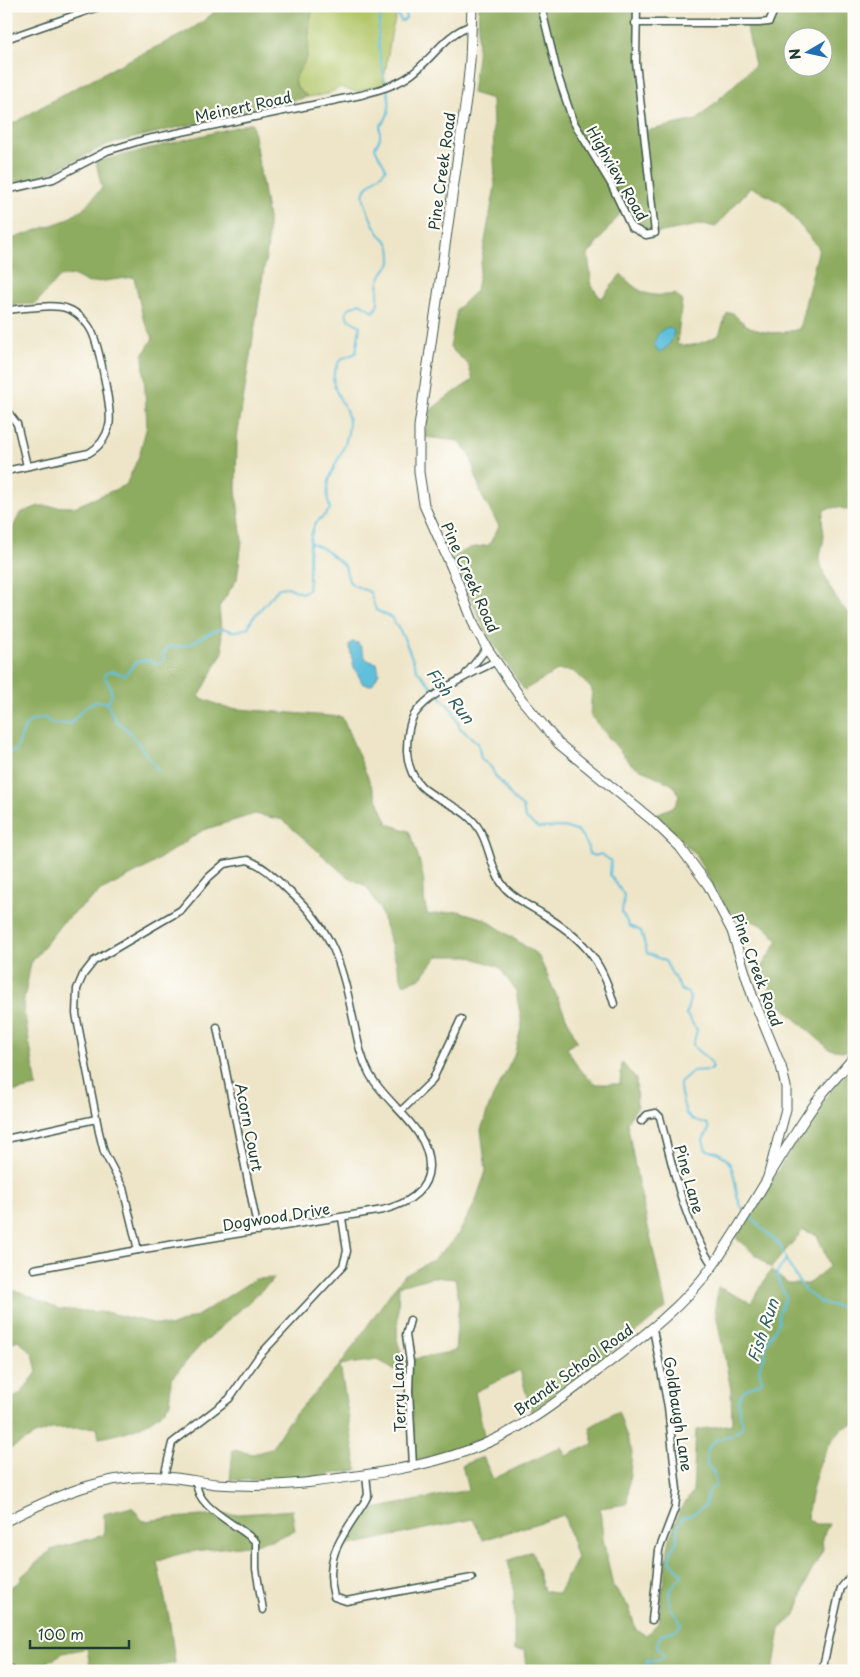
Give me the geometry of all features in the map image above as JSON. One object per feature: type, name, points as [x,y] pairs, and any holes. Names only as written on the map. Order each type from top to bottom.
[{"type":"street","points":[[6,39],[101,6]]},
{"type":"street","name":"Pine Creek Road","points":[[472,6],[470,62],[420,427],[419,458],[424,505],[455,575],[475,627],[487,648],[527,705],[559,744],[652,820],[680,847],[708,885],[725,916],[785,1082],[786,1109],[768,1177]]},
{"type":"street","name":"Highview Road","points":[[541,6],[558,76],[573,122],[611,184],[631,227],[646,235],[655,233],[636,62],[635,23],[637,6]]},
{"type":"street","points":[[635,23],[769,22],[776,6]]},
{"type":"street","name":"Meinert Road","points":[[6,190],[53,179],[107,151],[143,140],[352,97],[383,88],[410,76],[439,50],[451,34],[472,25]]},
{"type":"street","points":[[6,310],[59,307],[68,309],[86,322],[95,342],[111,417],[104,439],[98,447],[89,453],[79,457],[6,471]]},
{"type":"street","points":[[7,411],[17,424],[28,466]]},
{"type":"street","points":[[487,648],[466,674],[415,714],[409,727],[410,772],[427,791],[468,815],[475,822],[485,839],[495,871],[506,889],[567,930],[590,951],[606,979],[614,1004]]},
{"type":"street","points":[[466,674],[496,661]]},
{"type":"street","name":"Dogwood Drive","points":[[239,860],[259,864],[306,907],[331,941],[345,977],[363,1060],[374,1081],[401,1112],[420,1137],[429,1158],[429,1169],[421,1190],[405,1204],[342,1218],[138,1250],[123,1188],[104,1152],[96,1119],[75,1004],[77,989],[83,975],[94,961],[180,910],[219,868],[239,860]]},
{"type":"street","points":[[401,1112],[432,1081],[461,1019]]},
{"type":"street","name":"Acorn Court","points":[[217,1027],[258,1231]]},
{"type":"street","name":"Brandt School Road","points":[[6,1520],[66,1492],[89,1484],[136,1477],[164,1477],[227,1484],[276,1485],[366,1474],[414,1466],[472,1449],[506,1433],[541,1412],[653,1329],[688,1296],[713,1266],[822,1095],[854,1058]]},
{"type":"street","name":"Pine Lane","points":[[641,1121],[647,1116],[656,1113],[660,1117],[688,1220],[698,1243],[713,1266]]},
{"type":"street","points":[[6,1139],[96,1119]]},
{"type":"street","points":[[164,1477],[172,1444],[229,1399],[259,1356],[339,1272],[346,1262],[347,1251],[342,1218]]},
{"type":"street","points":[[34,1269],[138,1250]]},
{"type":"street","name":"Terry Lane","points":[[410,1320],[406,1335],[410,1362],[409,1390],[414,1466]]},
{"type":"street","name":"Goldbaugh Lane","points":[[652,1620],[659,1550],[675,1508],[677,1490],[668,1407],[653,1329]]},
{"type":"street","points":[[366,1474],[368,1495],[336,1548],[330,1565],[334,1597],[346,1601],[472,1578]]},
{"type":"street","points":[[197,1481],[197,1491],[204,1502],[236,1527],[247,1533],[256,1542],[256,1569],[263,1610]]},
{"type":"street","points":[[822,1671],[841,1588],[854,1572]]},
{"type":"street","points":[[6,1666],[13,1671]]},
{"type":"green space","points":[[220,6],[314,6],[310,19],[307,57],[294,80],[297,88],[308,97],[108,144],[52,172],[29,180],[6,184],[6,129],[9,126],[84,83],[178,37],[200,23]]},
{"type":"green space","points":[[314,6],[399,6],[392,30],[383,85],[356,92],[340,87],[328,94],[308,97],[297,88],[294,80],[307,57],[310,19]]},
{"type":"green space","points":[[479,6],[637,6],[635,23],[645,131],[697,120],[755,65],[746,24],[759,23],[787,6],[854,6],[854,512],[838,507],[825,509],[822,519],[824,538],[820,558],[823,572],[837,600],[854,616],[854,1047],[849,1052],[829,1049],[778,1003],[760,969],[778,941],[766,927],[728,911],[694,853],[654,815],[675,806],[679,796],[673,785],[631,764],[590,715],[592,689],[573,671],[559,670],[524,690],[485,630],[453,557],[470,548],[489,545],[499,526],[482,496],[469,453],[458,441],[425,437],[427,419],[431,410],[473,380],[468,364],[450,348],[457,309],[476,291],[495,186],[492,99],[472,93],[477,57]],"holes":[[[751,187],[781,203],[819,248],[799,329],[771,333],[763,332],[747,325],[733,313],[727,313],[719,335],[698,344],[688,346],[677,344],[682,300],[675,294],[658,295],[645,293],[633,286],[621,274],[601,299],[592,286],[588,255],[623,210],[639,233],[646,235],[704,224],[715,227]]]},
{"type":"green space","points":[[252,123],[268,218],[268,244],[237,438],[236,490],[242,541],[237,579],[219,607],[223,652],[199,697],[226,708],[342,717],[388,824],[409,831],[422,871],[428,915],[458,911],[485,919],[538,955],[577,1041],[567,1048],[579,1069],[596,1084],[620,1084],[622,1063],[636,1079],[637,1107],[627,1122],[666,1308],[577,1380],[531,1412],[520,1370],[475,1392],[485,1440],[445,1454],[415,1461],[411,1395],[403,1374],[378,1360],[340,1365],[404,1276],[433,1260],[458,1235],[475,1203],[486,1171],[481,1130],[490,1103],[514,1056],[522,1024],[516,991],[499,967],[468,956],[438,956],[421,978],[403,984],[380,909],[367,887],[345,875],[283,820],[255,814],[203,830],[147,867],[101,891],[62,923],[31,963],[23,1005],[37,1087],[6,1093],[6,542],[20,513],[39,506],[74,507],[126,485],[139,456],[147,426],[143,355],[153,338],[143,318],[134,277],[89,283],[73,275],[60,277],[35,304],[6,305],[6,241],[66,220],[82,210],[102,188],[96,162]],"holes":[[[433,1277],[455,1279],[459,1302],[455,1351],[404,1361],[397,1340],[399,1286]]]},
{"type":"green space","points":[[854,1065],[854,1424],[843,1429],[834,1438],[826,1450],[815,1478],[807,1518],[815,1524],[829,1524],[822,1538],[823,1550],[807,1580],[796,1615],[780,1629],[773,1671],[527,1671],[525,1650],[514,1650],[514,1587],[508,1561],[532,1551],[544,1591],[558,1594],[577,1558],[564,1515],[483,1540],[473,1519],[341,1547],[369,1510],[468,1490],[462,1465],[483,1457],[493,1479],[561,1447],[566,1456],[594,1444],[590,1427],[618,1411],[632,1452],[627,1504],[600,1508],[603,1539],[613,1586],[629,1607],[636,1630],[646,1635],[658,1623],[669,1542],[679,1511],[693,1492],[696,1430],[732,1424],[731,1390],[715,1309],[718,1287],[751,1303],[771,1270],[788,1284],[808,1284],[830,1266],[817,1235],[803,1230],[771,1268],[736,1238],[820,1104]]},
{"type":"green space","points":[[275,1278],[200,1346],[171,1379],[170,1403],[147,1423],[119,1434],[99,1438],[97,1427],[52,1429],[37,1434],[6,1451],[6,1404],[22,1392],[37,1372],[33,1354],[18,1340],[6,1345],[6,1289],[20,1292],[58,1309],[109,1313],[170,1327],[197,1316],[255,1279]]},
{"type":"green space","points":[[340,1365],[357,1470],[292,1480],[230,1480],[233,1450],[253,1454],[271,1449],[288,1422]]},
{"type":"green space","points":[[132,1507],[143,1521],[292,1510],[295,1530],[261,1542],[190,1552],[157,1562],[169,1617],[175,1663],[137,1671],[91,1671],[87,1648],[63,1653],[43,1665],[42,1671],[6,1671],[6,1589],[20,1582],[21,1577],[51,1550],[104,1535],[104,1514]]},
{"type":"water","points":[[669,327],[674,331],[672,338],[669,344],[659,352],[654,344],[656,338],[661,331]]},
{"type":"water","points":[[352,642],[358,643],[368,660],[377,663],[379,673],[372,685],[363,684],[354,667],[349,645]]},
{"type":"waterway","points":[[386,84],[380,55],[378,32],[382,13],[387,6]]},
{"type":"waterway","points":[[389,6],[397,13],[401,21],[406,18],[406,6]]},
{"type":"waterway","points":[[6,753],[14,752],[26,725],[36,719],[45,718],[52,724],[70,724],[91,703],[101,701],[107,703],[112,692],[104,675],[111,671],[125,675],[136,662],[146,660],[159,664],[164,659],[163,654],[169,646],[184,646],[221,629],[238,631],[248,628],[252,619],[279,588],[288,587],[301,593],[308,590],[309,550],[312,534],[315,524],[330,509],[328,485],[344,446],[349,424],[348,416],[334,386],[333,378],[335,369],[341,359],[356,353],[360,326],[348,319],[346,312],[349,308],[360,303],[374,312],[378,301],[380,278],[391,263],[389,244],[379,234],[373,224],[364,195],[369,185],[386,169],[375,147],[380,138],[380,126],[388,114],[389,99],[387,89]]},
{"type":"waterway","name":"Fish Run","points":[[311,543],[324,549],[345,566],[349,581],[353,585],[370,592],[376,610],[392,618],[404,638],[417,670],[453,711],[460,728],[478,743],[481,759],[491,767],[496,777],[513,799],[523,807],[525,818],[538,828],[564,827],[579,832],[587,844],[589,854],[595,856],[601,854],[611,861],[610,875],[624,895],[622,912],[629,926],[641,931],[647,953],[665,961],[681,990],[688,993],[690,999],[686,1014],[697,1030],[693,1045],[710,1061],[713,1068],[711,1070],[693,1071],[680,1082],[686,1114],[692,1119],[707,1124],[709,1129],[703,1140],[706,1150],[717,1152],[730,1165],[740,1205],[745,1212]]},
{"type":"waterway","points":[[107,703],[116,721],[128,730],[158,770]]},
{"type":"waterway","name":"Fish Run","points":[[646,1671],[647,1660],[662,1659],[664,1656],[657,1645],[661,1634],[677,1630],[681,1624],[669,1602],[671,1590],[682,1574],[671,1562],[670,1554],[677,1540],[677,1528],[683,1517],[689,1516],[705,1506],[708,1491],[716,1486],[714,1473],[707,1465],[707,1454],[714,1442],[733,1434],[743,1425],[738,1405],[740,1396],[748,1388],[762,1381],[759,1368],[764,1358],[766,1345],[779,1322],[778,1315],[786,1296],[778,1281],[777,1273],[786,1259],[780,1245],[748,1215]]},
{"type":"waterway","points":[[786,1260],[804,1290],[821,1303],[854,1310]]}]
